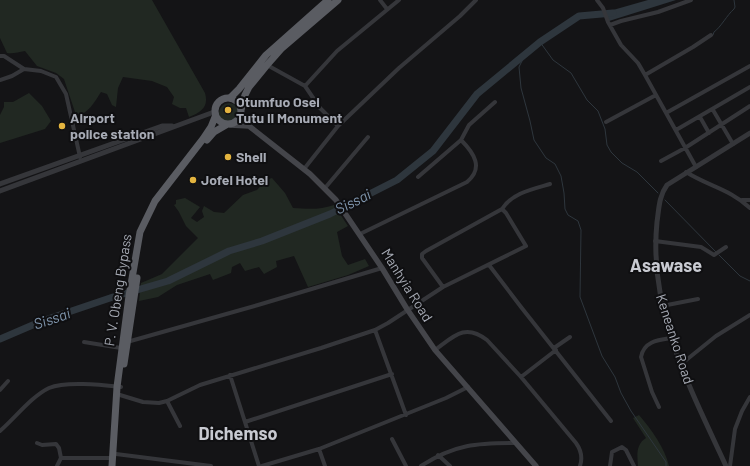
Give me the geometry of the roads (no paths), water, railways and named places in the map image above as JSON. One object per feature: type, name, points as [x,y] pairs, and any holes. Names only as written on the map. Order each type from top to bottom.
[{"type":"highway","points":[[230,98],[270,51],[328,0]]},
{"type":"highway","points":[[241,113],[239,104],[230,98],[222,99],[217,103],[215,114],[218,121],[228,125],[238,120],[241,113],[245,95],[249,87],[267,65],[282,48],[338,0]]},
{"type":"highway","name":"P. V. Obeng Bypass","points":[[119,390],[127,342],[140,232],[155,201],[211,128],[215,114]]},
{"type":"highway","name":"P. V. Obeng Bypass","points":[[112,466],[114,456],[121,348],[144,233],[158,204],[209,137],[214,132],[228,125]]},
{"type":"highway","name":"P. V. Obeng Bypass","points":[[114,456],[116,466]]},
{"type":"main road","name":"Manhyia Road","points":[[241,113],[249,126],[304,169],[336,200],[360,234],[407,309],[435,350],[536,466]]},
{"type":"main road","points":[[228,125],[249,126]]},
{"type":"street","points":[[380,0],[388,9]]},
{"type":"street","points":[[305,86],[337,51],[399,0]]},
{"type":"street","points":[[304,169],[338,126],[399,68],[460,16],[476,0]]},
{"type":"street","points":[[597,0],[605,12],[609,24],[621,45],[638,63],[696,167]]},
{"type":"street","points":[[609,24],[658,12],[691,0]]},
{"type":"street","points":[[645,75],[711,35]]},
{"type":"street","points":[[0,56],[4,56],[24,69],[50,74],[62,84],[66,94],[80,158]]},
{"type":"street","points":[[267,65],[305,86],[320,108],[338,126]]},
{"type":"street","points":[[666,113],[750,66]]},
{"type":"street","points":[[0,80],[12,76],[24,69]]},
{"type":"street","points":[[676,130],[713,110],[750,87]]},
{"type":"street","points":[[606,122],[656,94]]},
{"type":"street","points":[[418,177],[461,140],[469,125],[495,102]]},
{"type":"street","points":[[661,161],[685,148],[750,106]]},
{"type":"street","points":[[713,110],[733,144]]},
{"type":"street","points":[[0,184],[215,114]]},
{"type":"street","points":[[700,117],[709,133]]},
{"type":"street","name":"Keneanko Road","points":[[726,466],[680,365],[662,306],[655,266],[655,241],[660,199],[662,192],[667,185],[750,133]]},
{"type":"street","points":[[325,188],[368,137]]},
{"type":"street","points":[[360,234],[467,182],[476,170],[476,163],[470,150],[461,140]]},
{"type":"street","points":[[0,191],[80,158]]},
{"type":"street","points":[[686,172],[695,178],[732,193],[750,208]]},
{"type":"street","points":[[443,287],[422,258],[422,254],[502,209],[505,204],[521,193],[550,184]]},
{"type":"street","points":[[741,200],[750,200]]},
{"type":"street","points":[[0,431],[38,395],[50,388],[65,384],[119,390],[143,402],[167,401],[200,385],[375,330],[443,287],[526,246],[502,209]]},
{"type":"street","points":[[655,241],[701,247],[717,254],[726,247]]},
{"type":"street","points":[[489,265],[611,421]]},
{"type":"street","points":[[127,342],[382,268]]},
{"type":"street","points":[[662,306],[698,299]]},
{"type":"street","points":[[680,365],[716,336],[750,315]]},
{"type":"street","points":[[375,330],[406,414]]},
{"type":"street","points":[[435,350],[460,332],[466,331],[481,335],[521,378],[580,449],[582,456],[580,466]]},
{"type":"street","points":[[521,378],[570,337]]},
{"type":"street","points":[[659,407],[652,392],[641,357],[642,352],[653,341],[672,338]]},
{"type":"street","points":[[84,342],[121,348]]},
{"type":"street","points":[[245,422],[392,374]]},
{"type":"street","points":[[230,375],[261,466],[319,449],[446,398],[468,387]]},
{"type":"street","points":[[0,390],[8,381]]},
{"type":"street","points":[[730,466],[735,429],[742,411],[750,397]]},
{"type":"street","points":[[167,401],[180,426]]},
{"type":"street","points":[[392,439],[406,466]]},
{"type":"street","points":[[37,443],[42,445],[56,444],[59,448],[61,458],[57,465],[52,466]]},
{"type":"street","points":[[422,466],[438,456],[454,449],[466,446],[516,443]]},
{"type":"street","points":[[610,466],[612,452],[622,447],[626,450],[634,466]]},
{"type":"street","points":[[319,449],[325,466]]},
{"type":"street","points":[[61,458],[114,456],[167,460],[211,466]]},
{"type":"street","points":[[438,456],[450,466]]},
{"type":"street","points":[[165,466],[167,460]]},
{"type":"waterway","points":[[713,35],[734,9],[734,0]]},
{"type":"waterway","name":"Sissai","points":[[0,339],[42,321],[113,297],[168,281],[229,251],[262,241],[330,214],[397,180],[433,151],[477,94],[540,42],[579,16],[613,13]]},
{"type":"waterway","points":[[540,42],[553,60],[571,73],[587,100],[598,111],[605,129],[607,145],[611,152],[622,163],[637,172],[658,193]]},
{"type":"waterway","points":[[526,53],[519,67],[521,88],[534,140],[546,158],[555,164],[561,176],[565,209],[568,215],[578,221],[581,230],[580,297],[602,356],[615,377],[621,393],[631,411],[666,462],[666,466]]},
{"type":"waterway","points":[[665,200],[716,252]]},
{"type":"waterway","points":[[719,255],[740,276],[750,281]]},
{"type":"place","name":"Otumfuo Osei Tutu II Monument","points":[[228,110]]},
{"type":"place","name":"Airport police station","points":[[62,126]]},
{"type":"place","name":"Shell","points":[[228,157]]},
{"type":"place","name":"Jofel Hotel","points":[[193,180]]},
{"type":"district","name":"Asawase","points":[[666,266]]},
{"type":"district","name":"Dichemso","points":[[238,434]]}]
